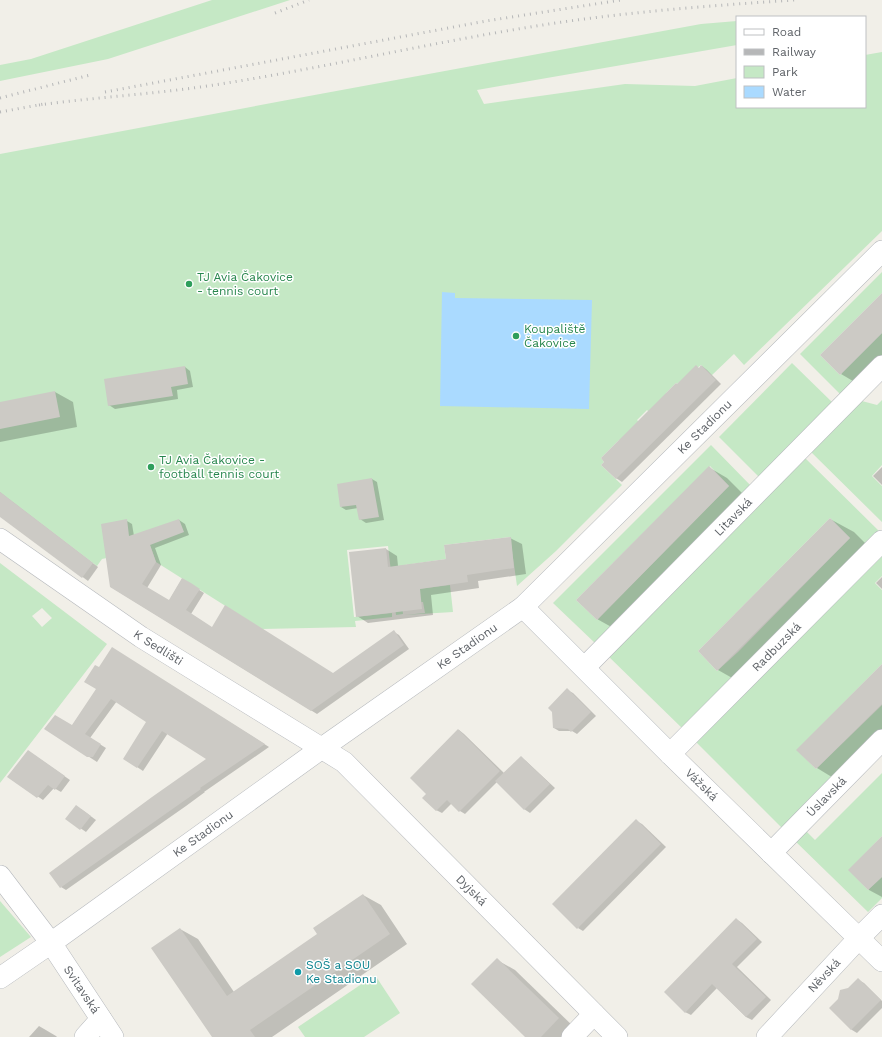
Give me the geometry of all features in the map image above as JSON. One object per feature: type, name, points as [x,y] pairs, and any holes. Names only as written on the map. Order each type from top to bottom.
[{"type":"street","name":"Ke Stadionu","points":[[0,978],[322,748],[523,607],[882,251]]},
{"type":"street","name":"Litavská","points":[[585,667],[882,366]]},
{"type":"street","name":"K Sedlišti","points":[[0,539],[141,637],[322,748]]},
{"type":"street","name":"Radbuzská","points":[[670,754],[882,541]]},
{"type":"street","name":"Vážská","points":[[523,607],[585,667],[670,754],[882,961]]},
{"type":"street","name":"Úslavská","points":[[771,853],[882,740]]},
{"type":"street","name":"Dyjská","points":[[322,748],[344,762],[617,1037]]},
{"type":"street","name":"Svitavská","points":[[0,876],[51,943],[113,1037]]},
{"type":"street","name":"Něvská","points":[[768,1037],[882,915]]},
{"type":"street","points":[[572,1037],[594,1014]]},
{"type":"street","points":[[85,1037],[102,1019]]},
{"type":"green space","points":[[212,0],[290,0],[108,59],[0,81],[0,65],[31,59]]},
{"type":"green space","points":[[736,21],[736,45],[477,90],[484,104],[625,84],[695,86],[736,78],[736,108],[866,108],[866,55],[882,52],[882,231],[744,365],[734,354],[712,375],[701,365],[677,384],[676,383],[667,392],[652,415],[647,410],[637,420],[642,425],[618,441],[601,458],[604,462],[601,465],[622,485],[556,551],[517,586],[510,537],[444,545],[446,559],[398,566],[402,591],[450,585],[453,612],[404,615],[425,613],[423,602],[402,604],[403,614],[396,615],[388,546],[347,550],[354,617],[392,613],[392,617],[355,621],[356,627],[262,629],[156,562],[150,545],[102,559],[97,566],[0,492],[0,154],[701,24]]},
{"type":"green space","points":[[882,272],[882,293],[820,355],[840,375],[882,333],[882,356],[842,396],[800,354]]},
{"type":"green space","points":[[792,363],[834,404],[761,479],[719,437]]},
{"type":"green space","points":[[858,400],[877,405],[882,400],[882,465],[872,476],[882,486],[882,522],[809,450]]},
{"type":"green space","points":[[711,445],[752,487],[596,644],[553,603]],"holes":[[[710,466],[729,486],[597,620],[576,600]]]},
{"type":"green space","points":[[803,456],[880,532],[684,730],[606,654]],"holes":[[[830,518],[850,538],[738,652],[717,671],[698,651]]]},
{"type":"green space","points":[[882,551],[882,576],[875,583],[882,590],[882,664],[797,750],[816,769],[882,705],[882,729],[783,829],[693,739]]},
{"type":"green space","points":[[0,563],[107,644],[0,783]],"holes":[[[42,608],[52,618],[42,627],[32,616]]]},
{"type":"green space","points":[[882,773],[882,836],[849,870],[868,890],[882,877],[882,898],[868,912],[793,839],[804,829],[815,840]]},
{"type":"green space","points":[[0,901],[31,937],[0,957]]},
{"type":"green space","points":[[375,975],[400,1013],[364,1037],[305,1037],[298,1027]]},
{"type":"water","name":"Koupaliště Čakovice","points":[[442,292],[455,293],[455,298],[592,300],[589,409],[440,406]]},
{"type":"building","points":[[882,293],[882,333],[840,375],[820,355]]},
{"type":"building","points":[[696,365],[699,368],[701,365],[716,380],[616,479],[601,465],[604,462],[601,458]]},
{"type":"building","points":[[185,366],[188,384],[171,387],[173,396],[108,406],[104,379]]},
{"type":"building","points":[[55,391],[60,417],[0,429],[0,402]]},
{"type":"building","points":[[709,466],[729,486],[597,620],[576,600]]},
{"type":"building","points":[[372,478],[379,517],[359,520],[356,505],[340,507],[337,484]]},
{"type":"building","points":[[0,492],[93,563],[82,578],[0,517]]},
{"type":"building","points":[[830,518],[850,538],[717,671],[698,651]]},
{"type":"building","points":[[127,519],[129,536],[179,519],[184,532],[150,545],[156,562],[142,584],[169,600],[182,578],[191,583],[200,589],[186,610],[212,627],[225,605],[333,673],[394,630],[404,645],[311,711],[110,587],[101,524]]},
{"type":"building","points":[[511,537],[514,568],[467,575],[468,582],[420,589],[422,609],[356,617],[349,552],[386,548],[388,567],[446,559],[444,545]]},
{"type":"building","points":[[112,647],[265,744],[200,788],[201,789],[60,888],[49,873],[206,759],[162,731],[137,768],[123,759],[146,722],[111,699],[85,734],[101,744],[93,757],[87,757],[44,729],[55,715],[72,725],[96,689],[84,682],[95,665],[99,667]]},
{"type":"building","points":[[882,664],[882,704],[816,769],[796,750]]},
{"type":"building","points":[[567,688],[591,712],[571,732],[568,729],[553,728],[552,712],[548,708]]},
{"type":"building","points":[[458,729],[500,771],[459,812],[447,800],[436,811],[422,798],[426,794],[410,778]]},
{"type":"building","points":[[28,750],[65,776],[55,790],[48,785],[37,798],[7,777]]},
{"type":"building","points":[[521,756],[550,784],[524,810],[495,781]]},
{"type":"building","points":[[76,805],[91,816],[80,830],[65,819]]},
{"type":"building","points":[[636,819],[661,844],[577,929],[552,904]]},
{"type":"building","points":[[882,836],[882,877],[868,890],[848,870]]},
{"type":"building","name":"SOŠ a SOU Ke Stadionu","points":[[363,894],[390,934],[250,1030],[255,1037],[212,1037],[151,948],[180,928],[227,996],[317,934],[313,928]]},
{"type":"building","points":[[736,918],[757,939],[732,964],[766,997],[746,1017],[712,984],[685,1013],[664,992]]},
{"type":"building","points":[[497,958],[559,1018],[541,1037],[525,1037],[471,984]]},
{"type":"building","points":[[858,978],[881,1000],[851,1030],[829,1008],[838,999],[840,990],[848,988]]},
{"type":"railway","points":[[275,13],[309,0]]},
{"type":"railway","points":[[105,92],[486,21],[621,0]]},
{"type":"railway","points":[[39,105],[214,85],[292,72],[485,35],[591,18],[795,0]]},
{"type":"railway","points":[[0,98],[90,75]]},
{"type":"railway","points":[[0,112],[44,104]]},
{"type":"place","name":"TJ Avia Čakovice - tennis court","points":[[189,284]]},
{"type":"place","name":"Koupaliště Čakovice","points":[[516,336]]},
{"type":"place","name":"TJ Avia Čakovice - football tennis court","points":[[151,467]]},
{"type":"place","name":"SOŠ a SOU Ke Stadionu","points":[[298,972]]}]
